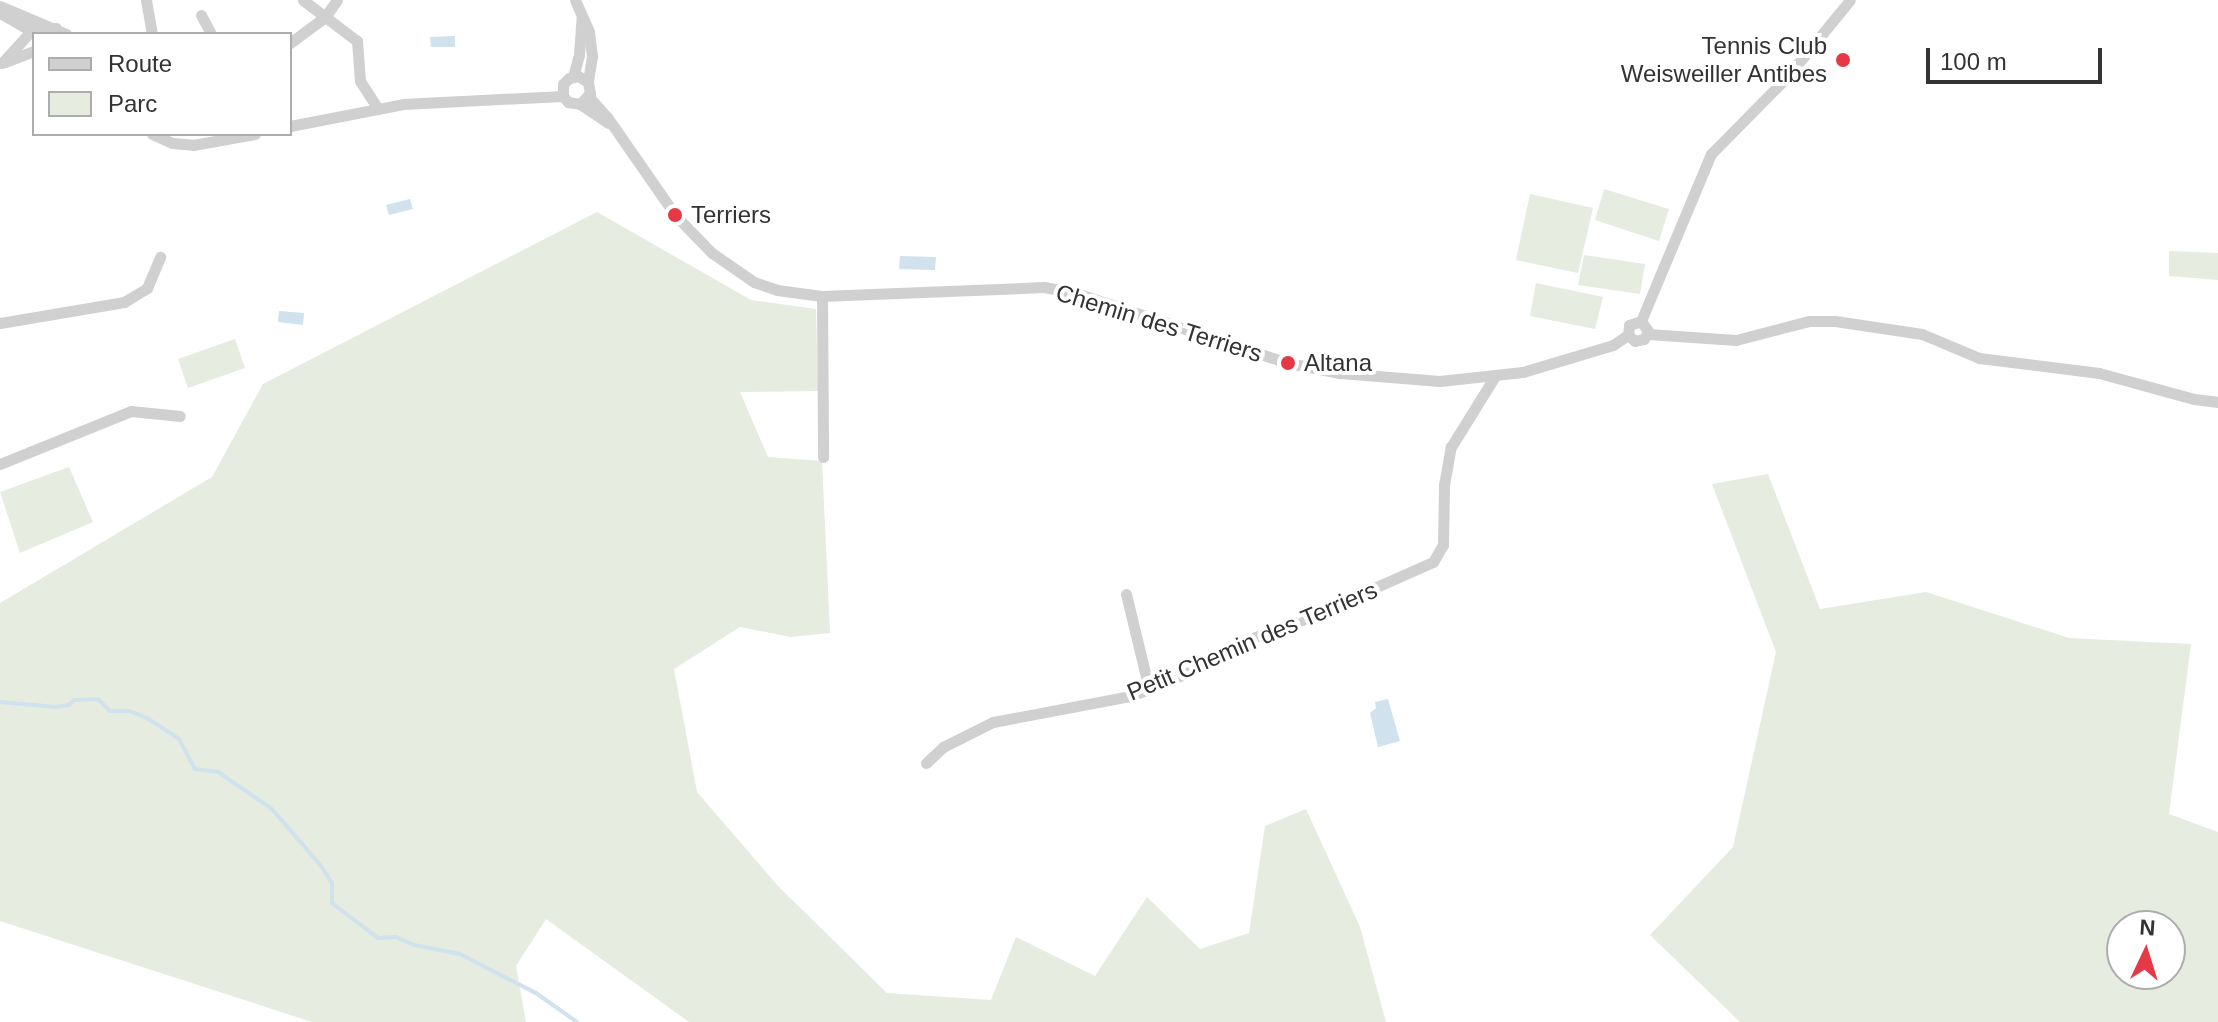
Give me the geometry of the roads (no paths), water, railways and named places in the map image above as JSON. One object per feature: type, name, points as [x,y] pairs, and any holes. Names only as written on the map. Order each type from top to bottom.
[{"type":"street","points":[[146,0],[152,32]]},
{"type":"street","points":[[303,0],[357,41],[360,81],[378,109]]},
{"type":"street","points":[[292,42],[325,17],[337,0]]},
{"type":"street","points":[[575,0],[582,15],[589,32],[592,56],[584,101],[568,102],[563,96],[563,84],[573,77],[579,55],[582,15]]},
{"type":"street","points":[[1850,0],[1787,77],[1715,149],[1703,166],[1641,321],[1629,325],[1628,335],[1638,342],[1648,334],[1736,340],[1809,321],[1835,321],[1922,334],[1979,358],[2099,373],[2218,402]]},
{"type":"street","points":[[0,6],[61,31]]},
{"type":"street","points":[[0,13],[38,32],[61,31]]},
{"type":"street","points":[[201,15],[210,32]]},
{"type":"street","points":[[35,19],[38,32]]},
{"type":"street","points":[[1,64],[32,37]]},
{"type":"street","points":[[1,64],[32,52]]},
{"type":"street","points":[[573,77],[588,82]]},
{"type":"street","points":[[292,126],[378,109],[563,96]]},
{"type":"street","name":"Chemin des Terriers","points":[[584,101],[612,124],[675,215],[712,253],[754,282],[777,290],[822,296],[1044,287],[1076,293],[1204,338],[1313,369],[1440,381],[1523,372],[1613,345],[1628,335]]},
{"type":"street","points":[[172,138],[209,144],[246,136]]},
{"type":"street","points":[[0,323],[124,302],[147,288],[160,257]]},
{"type":"street","points":[[822,296],[823,457]]},
{"type":"street","points":[[1641,321],[1648,334]]},
{"type":"street","name":"Petit Chemin des Terriers","points":[[926,763],[943,747],[993,722],[1130,696],[1199,668],[1234,645],[1302,620],[1433,562],[1443,545],[1444,485],[1451,447],[1495,376]]},
{"type":"street","points":[[0,464],[131,411],[180,416]]},
{"type":"street","points":[[1126,594],[1149,689]]},
{"type":"water","points":[[455,36],[455,47],[431,47],[430,37]]},
{"type":"water","points":[[410,199],[413,209],[389,215],[386,205]]},
{"type":"water","points":[[900,256],[936,257],[935,270],[899,269]]},
{"type":"water","points":[[279,311],[304,313],[303,325],[278,322]]},
{"type":"water","points":[[1388,699],[1400,741],[1378,747],[1370,713],[1376,708],[1375,702]]},
{"type":"waterway","points":[[0,702],[56,707],[69,705],[74,700],[98,699],[110,711],[129,711],[147,718],[179,739],[195,769],[218,772],[272,809],[332,883],[332,903],[378,938],[396,937],[414,945],[460,954],[536,993],[577,1022]]},
{"type":"place","name":"Tennis Club Weisweiller Antibes","points":[[1843,60]]},
{"type":"place","name":"Terriers","points":[[675,215]]},
{"type":"place","name":"Altana","points":[[1288,363]]}]
